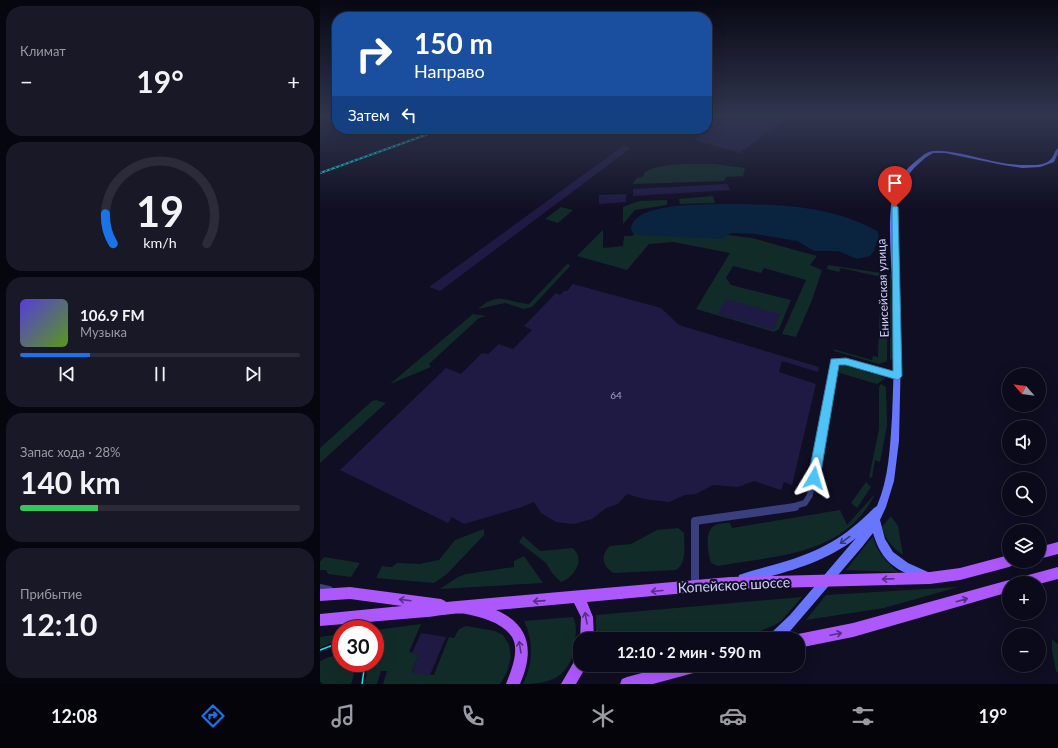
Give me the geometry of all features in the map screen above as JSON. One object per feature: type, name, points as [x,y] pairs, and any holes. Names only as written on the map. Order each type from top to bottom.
[{"type":"main road","points":[[1046,551],[1058,548]]},
{"type":"main road","name":"Копейское шоссе","points":[[320,620],[578,598],[730,583],[930,578],[960,574],[1002,563]]},
{"type":"main road","points":[[1046,576],[1058,573]]},
{"type":"main road","points":[[805,640],[854,630],[1002,588]]},
{"type":"main road","name":"Копейское шоссе","points":[[320,595],[350,593],[462,607]]},
{"type":"main road","points":[[578,598],[586,617],[587,632]]},
{"type":"main road","points":[[462,607],[507,623],[515,630],[520,641],[522,654],[519,669],[512,684]]},
{"type":"main road","points":[[568,684],[576,672]]},
{"type":"main road","points":[[627,684],[671,672]]},
{"type":"street","name":"Енисейская улица","points":[[781,632],[826,581],[875,520],[883,503],[892,472],[898,376],[895,196],[897,187],[902,179],[921,158],[932,152],[946,152],[1003,164],[1034,167],[1048,164],[1055,160],[1058,149]]},
{"type":"street","points":[[695,587],[695,521],[799,506],[805,503],[810,495],[835,361],[846,361],[898,376]]},
{"type":"street","name":"Енисейская улица","points":[[730,583],[822,555],[846,540],[861,528],[883,503]]},
{"type":"street","points":[[875,520],[880,544],[885,552],[911,570],[930,578]]},
{"type":"street","name":"Копейское шоссе","points":[[320,588],[350,593]]},
{"type":"green space","points":[[678,164],[715,164],[745,168],[743,176],[726,177],[724,181],[632,184],[637,178],[644,176],[644,173],[659,167]]},
{"type":"green space","points":[[713,196],[715,203],[680,204],[679,199]]},
{"type":"green space","points":[[667,200],[667,205],[635,210],[623,224],[623,207],[639,201]]},
{"type":"green space","points":[[561,207],[573,210],[558,223],[545,219]]},
{"type":"green space","points":[[636,229],[679,229],[752,238],[817,256],[810,265],[822,270],[812,300],[796,337],[782,334],[806,280],[764,268],[761,273],[733,266],[726,278],[731,285],[791,300],[779,329],[774,332],[696,309],[730,253],[673,242],[649,244],[627,270],[577,256],[603,230],[603,248],[623,246],[624,236],[633,236]]},
{"type":"green space","points":[[568,263],[570,266],[532,307],[524,309],[505,303],[478,309],[491,300],[497,299],[529,304]]},
{"type":"green space","points":[[828,265],[888,274],[887,361],[879,364],[834,351],[833,349],[872,360],[873,356],[878,357],[881,277],[841,268],[839,272],[827,269]]},
{"type":"green space","points":[[890,273],[892,275],[893,358],[890,361]]},
{"type":"green space","points":[[473,314],[486,316],[479,318],[429,364],[431,367],[390,384]]},
{"type":"green space","points":[[845,365],[886,378],[877,384],[837,371],[838,368]]},
{"type":"green space","points":[[881,384],[886,387],[887,426],[880,462],[875,460],[872,478],[869,477],[879,429],[879,387]]},
{"type":"green space","points":[[376,400],[386,403],[320,463],[320,448],[372,401]]},
{"type":"green space","points":[[866,482],[871,487],[857,508],[851,503]]},
{"type":"green space","points":[[875,494],[862,514],[846,530],[828,541],[786,555],[718,566],[711,563],[708,549],[708,538],[711,529],[716,525],[730,523],[732,528],[840,510],[847,525]]},
{"type":"green space","points":[[891,516],[898,526],[903,555],[890,543],[885,536],[882,527]]},
{"type":"green space","points":[[678,528],[684,533],[684,553],[682,563],[676,570],[614,573],[605,564],[604,556],[610,546],[631,544],[657,530]]},
{"type":"green space","points":[[484,529],[484,535],[447,574],[434,583],[376,578],[382,566],[392,567],[397,563],[419,564],[439,560],[455,540]]},
{"type":"green space","points":[[523,536],[540,551],[572,548],[576,552],[578,562],[577,567],[571,576],[561,582],[552,573],[546,563],[519,542]]},
{"type":"green space","points":[[873,536],[879,552],[898,572],[846,570]]},
{"type":"green space","points":[[524,556],[543,583],[440,589],[458,577],[466,574],[514,567],[514,561]]},
{"type":"green space","points":[[324,557],[360,563],[351,577],[328,574],[326,570],[320,570],[320,562]]},
{"type":"green space","points":[[958,587],[884,608],[806,620],[826,595]]},
{"type":"green space","points":[[802,597],[781,621],[758,632],[596,632],[596,615]]},
{"type":"green space","points":[[573,617],[576,632],[573,632],[573,652],[570,662],[560,675],[544,682],[523,684],[529,668],[531,652],[531,645],[524,621]]},
{"type":"green space","points":[[421,624],[409,652],[419,654],[412,672],[434,675],[449,637],[454,638],[459,629],[466,626],[495,631],[503,635],[509,645],[511,657],[507,672],[500,684],[383,684],[387,671],[384,671],[384,629]]},
{"type":"green space","points":[[332,635],[332,642],[320,648],[320,637]]},
{"type":"green space","points":[[1052,639],[1058,644],[1058,672],[1056,671],[1052,651]]},
{"type":"green space","points":[[332,656],[332,672],[354,672],[351,684],[323,684],[320,681],[320,661]]},
{"type":"green space","points":[[367,672],[381,672],[377,684],[365,684]]},
{"type":"water","points":[[723,204],[782,206],[822,211],[860,222],[877,231],[879,236],[874,251],[870,256],[857,259],[838,251],[814,251],[797,241],[755,234],[732,233],[720,239],[640,235],[633,233],[631,230],[634,221],[643,214],[655,210],[685,205]]},
{"type":"building","points":[[622,147],[631,148],[440,291],[429,287]]},
{"type":"building","points":[[718,147],[748,147],[740,153]]},
{"type":"building","points":[[727,184],[730,190],[633,196],[633,189]]},
{"type":"building","points":[[626,194],[626,202],[599,204],[599,195]]},
{"type":"building","points":[[573,284],[661,308],[679,325],[819,367],[818,372],[782,361],[779,372],[816,384],[792,485],[784,482],[781,490],[754,481],[738,487],[713,485],[696,494],[685,495],[669,502],[644,499],[627,494],[618,504],[606,508],[592,519],[574,524],[556,522],[541,513],[534,502],[464,524],[452,517],[448,523],[340,470],[446,368],[461,374],[482,353],[488,354],[499,344],[513,349],[532,330],[524,326],[556,293],[560,295],[564,291],[567,291]]},
{"type":"building","points":[[726,299],[780,314],[774,330],[717,314]]},
{"type":"building","points":[[421,633],[446,637],[430,675],[412,673],[419,654],[412,653]]},
{"type":"tram line","points":[[320,650],[332,645]]},
{"type":"tram line","points":[[362,684],[364,672]]},
{"type":"railway","points":[[320,173],[392,147]]},
{"type":"route","points":[[814,478],[833,364],[835,361],[846,361],[898,376],[898,328],[894,230],[895,207]]}]
